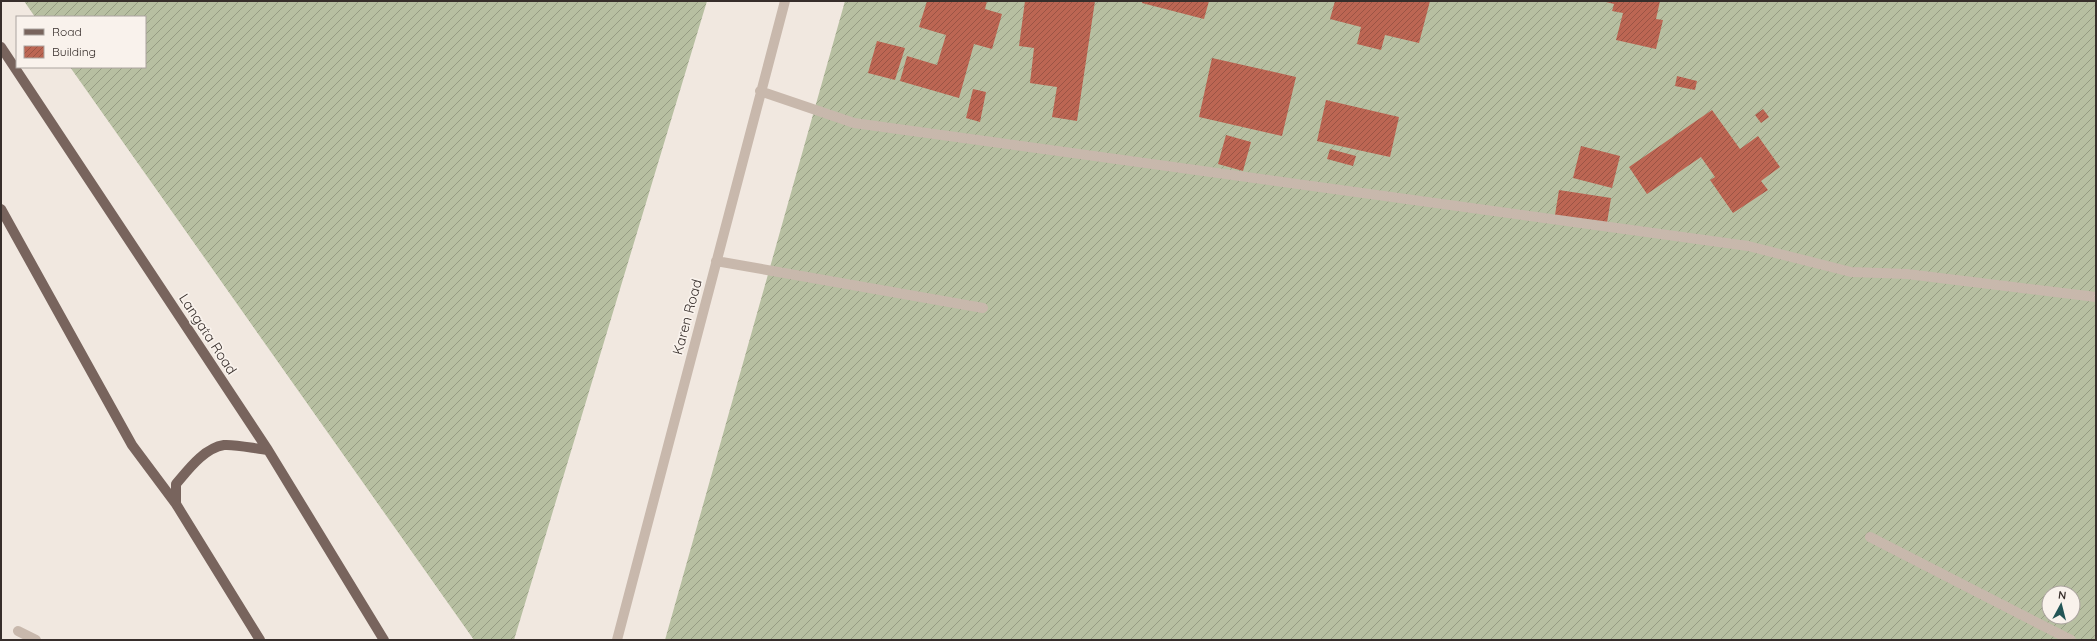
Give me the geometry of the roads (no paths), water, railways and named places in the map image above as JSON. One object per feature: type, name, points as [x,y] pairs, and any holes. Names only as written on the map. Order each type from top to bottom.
[{"type":"main road","name":"Langata Road","points":[[1,47],[268,450],[384,640]]},
{"type":"main road","points":[[1,210],[132,445],[176,504],[260,640]]},
{"type":"main road","points":[[176,504],[176,484],[190,467],[207,453],[224,445],[268,450]]},
{"type":"street","name":"Karen Road","points":[[617,640],[760,91],[785,1]]},
{"type":"street","points":[[760,91],[854,123],[1748,246],[1851,272],[1907,274],[2096,297]]},
{"type":"street","points":[[716,261],[983,308]]},
{"type":"street","points":[[1870,537],[2071,640]]},
{"type":"street","points":[[18,631],[36,640]]}]
